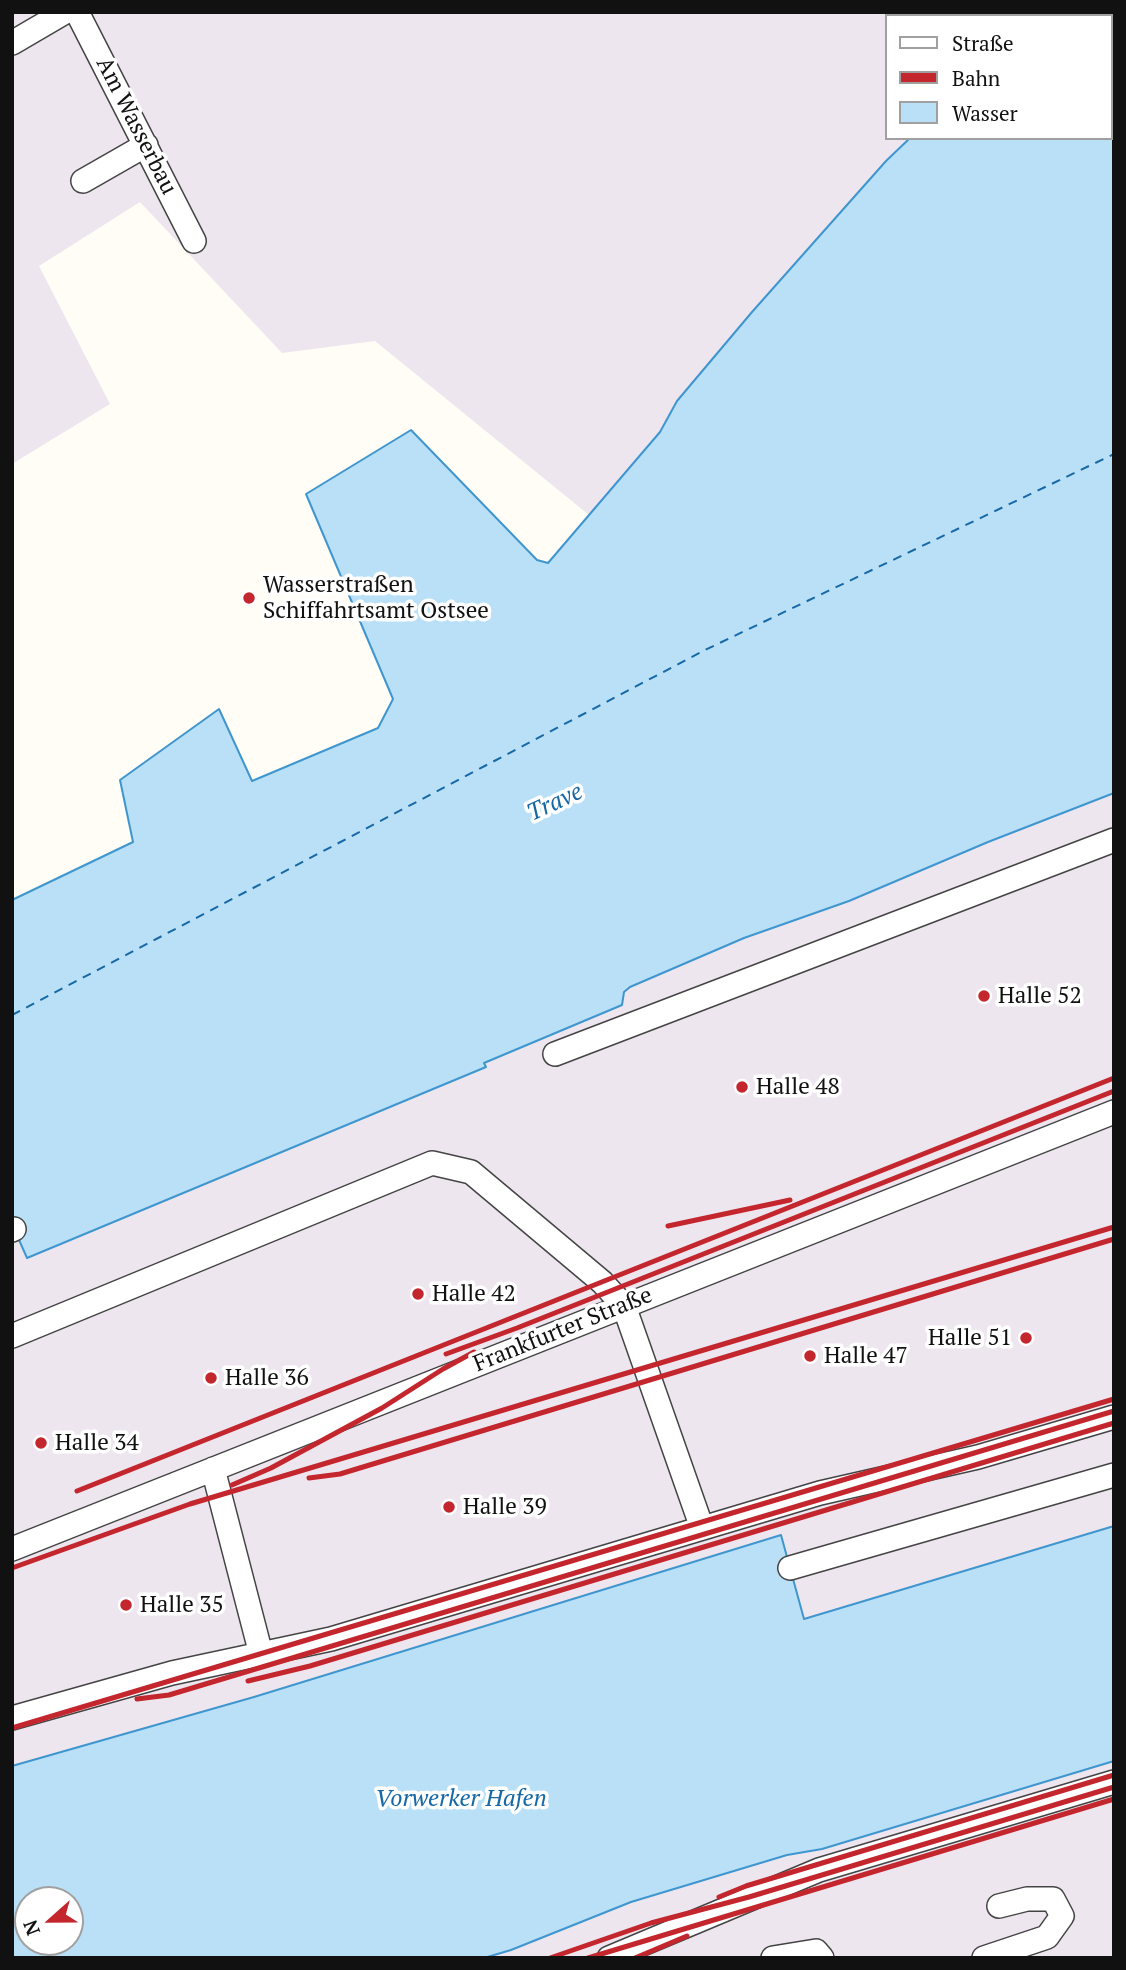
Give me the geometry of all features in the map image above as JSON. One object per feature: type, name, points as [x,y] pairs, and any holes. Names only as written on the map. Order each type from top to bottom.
[{"type":"street","points":[[12,43],[65,12]]},
{"type":"street","name":"Am Wasserbau","points":[[78,12],[194,241]]},
{"type":"street","points":[[83,181],[146,145]]},
{"type":"street","points":[[555,1054],[1114,840]]},
{"type":"street","name":"Frankfurter Straße","points":[[12,1549],[1114,1112]]},
{"type":"street","points":[[12,1336],[432,1163],[471,1172],[602,1282],[624,1306],[702,1528]]},
{"type":"street","points":[[12,1718],[172,1673],[331,1639],[820,1493],[978,1457],[1114,1417]]},
{"type":"street","points":[[213,1469],[261,1654]]},
{"type":"street","points":[[790,1568],[1114,1475]]},
{"type":"street","points":[[609,1958],[818,1870],[1114,1782]]},
{"type":"street","points":[[984,1958],[1047,1937],[1062,1916],[1053,1899],[1027,1899],[999,1906]]},
{"type":"street","points":[[773,1958],[816,1951],[822,1958]]},
{"type":"shaded area","points":[[12,12],[1045,12],[884,14],[884,140],[908,140],[886,161],[678,401],[660,432],[589,515],[375,341],[282,353],[140,202],[39,266],[110,404],[12,464]]},
{"type":"shaded area","points":[[1114,793],[1114,1526],[804,1619],[781,1535],[254,1697],[12,1766],[12,1224],[26,1258],[485,1066],[484,1063],[622,998],[630,987],[744,938],[849,901],[988,842]]},
{"type":"shaded area","points":[[1114,1761],[1114,1958],[484,1958],[511,1950],[631,1902],[787,1855],[822,1849]]},
{"type":"water","name":"Trave","points":[[1114,12],[1114,793],[988,842],[849,901],[744,938],[630,987],[624,992],[622,1005],[484,1063],[486,1067],[27,1258],[12,1224],[12,900],[133,842],[120,780],[219,709],[252,781],[378,728],[393,699],[306,494],[411,430],[537,560],[548,563],[660,432],[677,401],[752,312],[886,161],[908,140],[1112,140],[1112,14],[1043,14]]},
{"type":"water","name":"Vorwerker Hafen","points":[[1114,1526],[1114,1761],[822,1849],[787,1855],[631,1902],[511,1950],[484,1958],[12,1958],[12,1766],[254,1697],[781,1535],[804,1619]]},
{"type":"ferry route","points":[[12,1015],[705,650],[1114,454]]},
{"type":"railway","points":[[77,1491],[1114,1078]]},
{"type":"railway","points":[[446,1354],[1114,1091]]},
{"type":"railway","points":[[668,1226],[790,1200]]},
{"type":"railway","points":[[12,1568],[190,1504],[1114,1227]]},
{"type":"railway","points":[[309,1478],[340,1474],[1114,1239]]},
{"type":"railway","points":[[232,1485],[271,1468],[382,1408],[474,1352]]},
{"type":"railway","points":[[12,1728],[1114,1399]]},
{"type":"railway","points":[[137,1699],[169,1695],[1114,1411]]},
{"type":"railway","points":[[248,1681],[310,1666],[1114,1423]]},
{"type":"railway","points":[[719,1897],[746,1886],[1114,1775]]},
{"type":"railway","points":[[550,1958],[651,1923],[749,1897],[1114,1787]]},
{"type":"railway","points":[[588,1958],[1114,1799]]},
{"type":"railway","points":[[635,1958],[687,1936]]},
{"type":"place","name":"Wasserstraßen Schiffahrtsamt Ostsee","points":[[249,598]]},
{"type":"place","name":"Halle 52","points":[[984,996]]},
{"type":"place","name":"Halle 48","points":[[742,1087]]},
{"type":"place","name":"Halle 42","points":[[418,1294]]},
{"type":"place","name":"Halle 51","points":[[1026,1338]]},
{"type":"place","name":"Halle 47","points":[[810,1356]]},
{"type":"place","name":"Halle 36","points":[[211,1378]]},
{"type":"place","name":"Halle 34","points":[[41,1443]]},
{"type":"place","name":"Halle 39","points":[[449,1507]]},
{"type":"place","name":"Halle 35","points":[[126,1605]]}]
